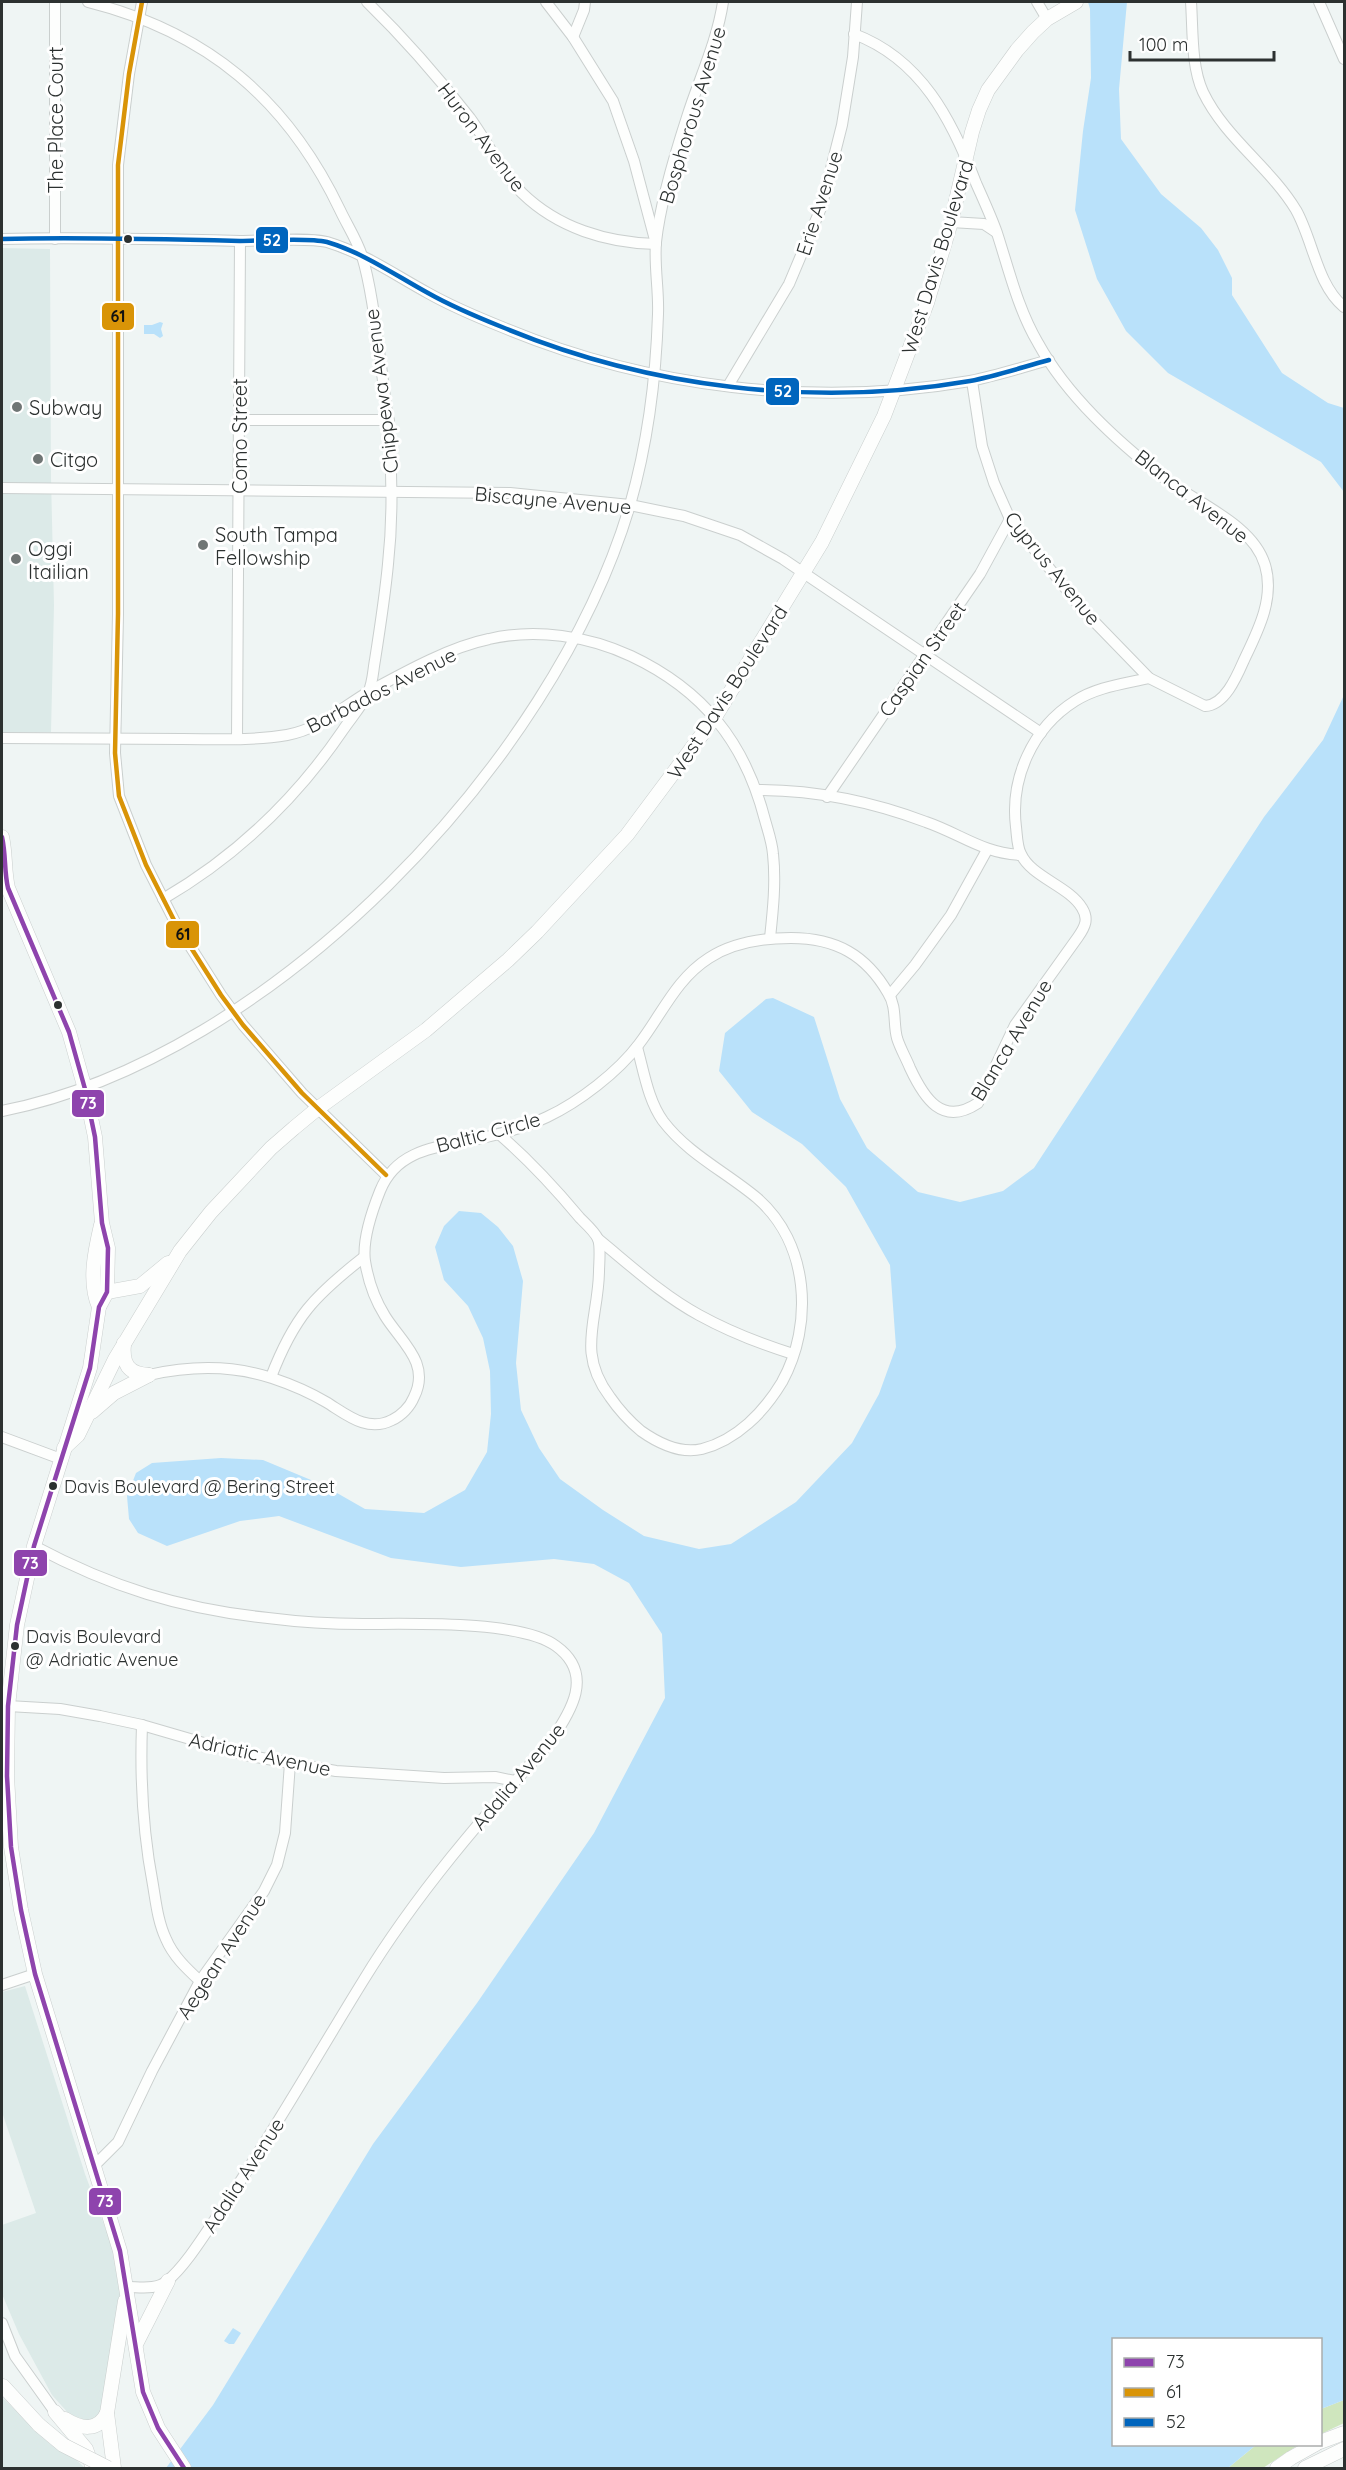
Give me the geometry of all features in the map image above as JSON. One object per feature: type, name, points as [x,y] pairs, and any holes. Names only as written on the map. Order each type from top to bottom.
[{"type":"street","name":"The Place Court","points":[[55,2],[55,239]]},
{"type":"street","name":"Chippewa Avenue","points":[[88,2],[139,17],[178,36],[218,60],[265,99],[292,128],[324,177],[362,255],[389,420],[392,491],[390,546],[384,602],[369,692],[327,753],[279,810],[226,856],[163,899]]},
{"type":"street","points":[[124,1342],[123,1357],[127,1368],[139,1375],[198,1368],[239,1371],[270,1377],[308,1393],[349,1418],[364,1423],[383,1424],[392,1420],[413,1400],[419,1380],[417,1361],[412,1351],[382,1312],[364,1257],[373,1209],[386,1175],[317,1109],[232,1011],[190,949],[163,899],[122,808],[116,777],[118,165],[129,74],[142,2]]},
{"type":"street","name":"Huron Avenue","points":[[367,2],[416,52],[456,101],[521,192],[542,208],[580,230],[618,242],[656,244]]},
{"type":"street","points":[[546,2],[573,37],[613,101],[634,161],[656,244]]},
{"type":"street","points":[[573,37],[585,2]]},
{"type":"street","name":"Bosphorous Avenue","points":[[2,1111],[85,1089],[167,1051],[232,1011],[303,960],[401,872],[459,807],[511,740],[534,706],[575,637],[604,578],[630,506],[646,441],[656,375],[658,310],[656,244],[675,161],[687,118],[715,41],[723,2]]},
{"type":"street","name":"Erie Avenue","points":[[728,386],[780,302],[806,247],[821,208],[842,126],[857,2]]},
{"type":"street","points":[[1037,2],[1047,20]]},
{"type":"street","name":"West Davis Boulevard","points":[[63,1453],[78,1435],[89,1415],[107,1373],[124,1342],[180,1251],[211,1212],[251,1169],[317,1109],[426,1030],[537,932],[627,835],[715,717],[804,572],[845,498],[895,390],[918,331],[951,222],[979,110],[988,90],[1017,50],[1047,20],[1076,2]]},
{"type":"street","points":[[1191,2],[1198,77],[1202,90],[1210,105],[1237,141],[1285,194],[1308,233],[1326,287],[1344,307]]},
{"type":"street","points":[[1319,2],[1344,58]]},
{"type":"street","name":"Blanca Avenue","points":[[854,34],[882,46],[916,74],[934,95],[967,157],[996,232],[1016,294],[1034,335],[1049,360],[1078,397],[1129,447],[1164,478],[1233,523],[1247,536],[1261,555],[1268,577],[1268,591],[1262,618],[1243,662],[1226,693],[1214,704],[1205,705]]},
{"type":"street","points":[[951,222],[984,224],[996,232]]},
{"type":"street","points":[[2,239],[324,241],[362,255],[431,295],[502,327],[576,354],[656,375],[728,386],[802,392],[895,390],[972,381],[1049,360]]},
{"type":"street","name":"Como Street","points":[[237,739],[240,241]]},
{"type":"street","name":"Cyprus Avenue","points":[[972,381],[982,446],[994,483],[1010,519],[1082,609],[1149,678],[1205,705]]},
{"type":"street","points":[[239,420],[389,420]]},
{"type":"street","name":"Biscayne Avenue","points":[[2,488],[510,493],[630,506],[712,524],[751,540],[804,572],[1041,733]]},
{"type":"street","name":"Caspian Street","points":[[827,797],[980,574],[1010,519]]},
{"type":"street","name":"Barbados Avenue","points":[[2,738],[237,739],[288,735],[327,720],[369,692],[437,658],[488,639],[525,635],[575,637],[616,649],[674,680],[715,717],[739,752],[758,790],[773,852],[774,906],[770,938]]},
{"type":"street","points":[[758,790],[827,797],[883,808],[919,819],[987,850],[1021,855],[1015,814],[1016,785],[1026,760],[1041,733],[1064,709],[1080,698],[1102,689],[1149,678]]},
{"type":"street","points":[[2,837],[6,855],[3,869],[22,924],[69,1032],[85,1089],[97,1154],[102,1222],[108,1248],[106,1292],[99,1307],[90,1368],[34,1546],[17,1625],[8,1706],[7,1776],[11,1846],[21,1910],[35,1974],[120,2250],[128,2288],[143,2392],[158,2428],[184,2469]]},
{"type":"street","points":[[890,995],[951,915],[987,850]]},
{"type":"street","name":"Blanca Avenue","points":[[890,995],[895,1010],[898,1040],[926,1099],[940,1108],[954,1112],[967,1109],[978,1102],[1015,1025],[1078,937],[1086,922],[1084,910],[1074,898],[1042,875],[1021,855]]},
{"type":"street","name":"Baltic Circle","points":[[386,1175],[414,1155],[435,1146],[499,1134],[547,1117],[571,1104],[604,1079],[637,1047],[680,983],[709,958],[746,943],[770,938],[816,940],[853,953],[873,971],[890,995]]},
{"type":"street","points":[[598,1239],[598,1278],[593,1323],[592,1365],[603,1387],[622,1413],[650,1437],[682,1450],[697,1450],[720,1443],[739,1431],[765,1406],[784,1377],[793,1354],[802,1312],[799,1268],[791,1245],[775,1218],[757,1198],[698,1155],[663,1121],[650,1095],[637,1047]]},
{"type":"street","points":[[499,1134],[552,1185],[598,1239],[642,1275],[698,1314],[750,1338],[793,1354]]},
{"type":"street","points":[[99,1307],[93,1293],[96,1246],[102,1222]]},
{"type":"street","name":"West Davis Boulevard","points":[[106,1292],[140,1286],[180,1251]]},
{"type":"street","points":[[270,1377],[286,1338],[305,1311],[331,1283],[364,1257]]},
{"type":"street","points":[[89,1415],[114,1393],[149,1375]]},
{"type":"street","points":[[2,1437],[63,1453]]},
{"type":"street","name":"Adalia Avenue","points":[[34,1546],[105,1581],[135,1592],[188,1605],[266,1618],[313,1622],[467,1626],[522,1633],[547,1640],[567,1657],[577,1680],[577,1693],[573,1706],[557,1732],[442,1868],[395,1932],[364,1978],[261,2152],[199,2243],[168,2281]]},
{"type":"street","name":"Adriatic Avenue","points":[[8,1706],[60,1709],[141,1725],[234,1752],[336,1771],[391,1775],[495,1777],[515,1781]]},
{"type":"street","points":[[141,1725],[145,1824],[159,1920],[166,1940],[177,1958],[200,1981]]},
{"type":"street","name":"Aegean Avenue","points":[[95,2165],[118,2142],[152,2071],[200,1981],[264,1891],[277,1865],[285,1833],[291,1762]]},
{"type":"street","points":[[2,1985],[35,1974]]},
{"type":"street","points":[[128,2288],[154,2287],[168,2281]]},
{"type":"street","points":[[136,2344],[168,2281]]},
{"type":"street","points":[[114,2469],[107,2413],[128,2288]]},
{"type":"street","points":[[2,2323],[15,2356],[86,2449],[93,2469]]},
{"type":"street","points":[[3,2386],[39,2425],[63,2445],[108,2469]]},
{"type":"street","points":[[56,2412],[75,2425],[90,2428],[101,2423],[107,2413]]},
{"type":"street","points":[[1322,2441],[1344,2433]]},
{"type":"street","points":[[1276,2469],[1314,2446]]},
{"type":"street","points":[[1305,2469],[1344,2449]]},
{"type":"shaded area","points":[[2,248],[50,249],[54,605],[51,732],[2,732]]},
{"type":"shaded area","points":[[25,1986],[85,2174],[115,2254],[124,2302],[101,2413],[89,2421],[70,2415],[52,2395],[19,2334],[2,2294],[2,2225],[36,2213],[2,2112],[2,1992]]},
{"type":"shaded area","points":[[2,2397],[50,2444],[74,2458],[85,2468],[2,2468]]},
{"type":"green space","points":[[1344,2400],[1344,2423],[1322,2434],[1322,2409]]},
{"type":"green space","points":[[1255,2446],[1296,2446],[1263,2468],[1228,2468]]},
{"type":"water","points":[[1088,2],[1127,2],[1119,89],[1121,139],[1161,194],[1201,228],[1218,250],[1232,278],[1232,295],[1282,373],[1328,403],[1344,408],[1344,492],[1321,462],[1168,373],[1126,331],[1097,279],[1075,210],[1091,78]]},
{"type":"water","points":[[163,323],[161,329],[163,336],[160,338],[154,334],[144,334],[144,325]]},
{"type":"water","points":[[1344,695],[1344,2400],[1322,2409],[1322,2338],[1112,2338],[1112,2446],[1255,2446],[1228,2468],[166,2468],[213,2405],[373,2144],[477,2003],[594,1833],[665,1698],[662,1634],[629,1583],[594,1564],[554,1559],[461,1567],[391,1558],[279,1516],[240,1521],[167,1546],[138,1533],[129,1519],[127,1496],[136,1473],[152,1463],[221,1458],[263,1460],[323,1485],[365,1509],[424,1513],[465,1490],[487,1452],[491,1414],[490,1371],[483,1338],[468,1306],[444,1280],[435,1247],[444,1226],[459,1211],[481,1213],[498,1227],[513,1246],[523,1281],[516,1363],[521,1410],[539,1448],[560,1479],[644,1536],[699,1549],[731,1544],[796,1502],[852,1443],[879,1394],[896,1347],[890,1265],[846,1187],[802,1144],[752,1112],[719,1071],[725,1033],[766,999],[773,998],[814,1017],[840,1099],[867,1148],[918,1192],[960,1202],[1003,1191],[1034,1168],[1264,817],[1323,740]]},
{"type":"water","points":[[233,2328],[241,2333],[234,2344],[229,2344],[224,2341]]},
{"type":"transit line","name":"61","points":[[142,2],[129,74],[118,165],[118,614],[115,753],[119,796],[146,865],[176,924],[221,995],[243,1025],[302,1093],[386,1175]]},
{"type":"transit line","name":"52","points":[[2,239],[240,241],[296,239],[327,242],[367,258],[464,311],[558,348],[615,365],[673,378],[732,387],[792,392],[852,393],[911,389],[980,379],[1049,360]]},
{"type":"transit line","name":"73","points":[[2,837],[8,888],[69,1032],[85,1089],[95,1137],[102,1223],[108,1248],[107,1292],[99,1307],[90,1368],[34,1546],[17,1625],[8,1706],[7,1776],[11,1847],[21,1910],[35,1974],[120,2251],[143,2392],[158,2428],[184,2468]]},
{"type":"place","name":"Subway","points":[[17,407]]},
{"type":"place","name":"Citgo","points":[[38,459]]},
{"type":"place","name":"South Tampa Fellowship","points":[[203,545]]},
{"type":"place","name":"Oggi Itailian","points":[[16,559]]},
{"type":"place","name":"Davis Boulevard @ Bering Street","points":[[53,1486]]},
{"type":"place","name":"Davis Boulevard @ Adriatic Avenue","points":[[15,1646]]}]
